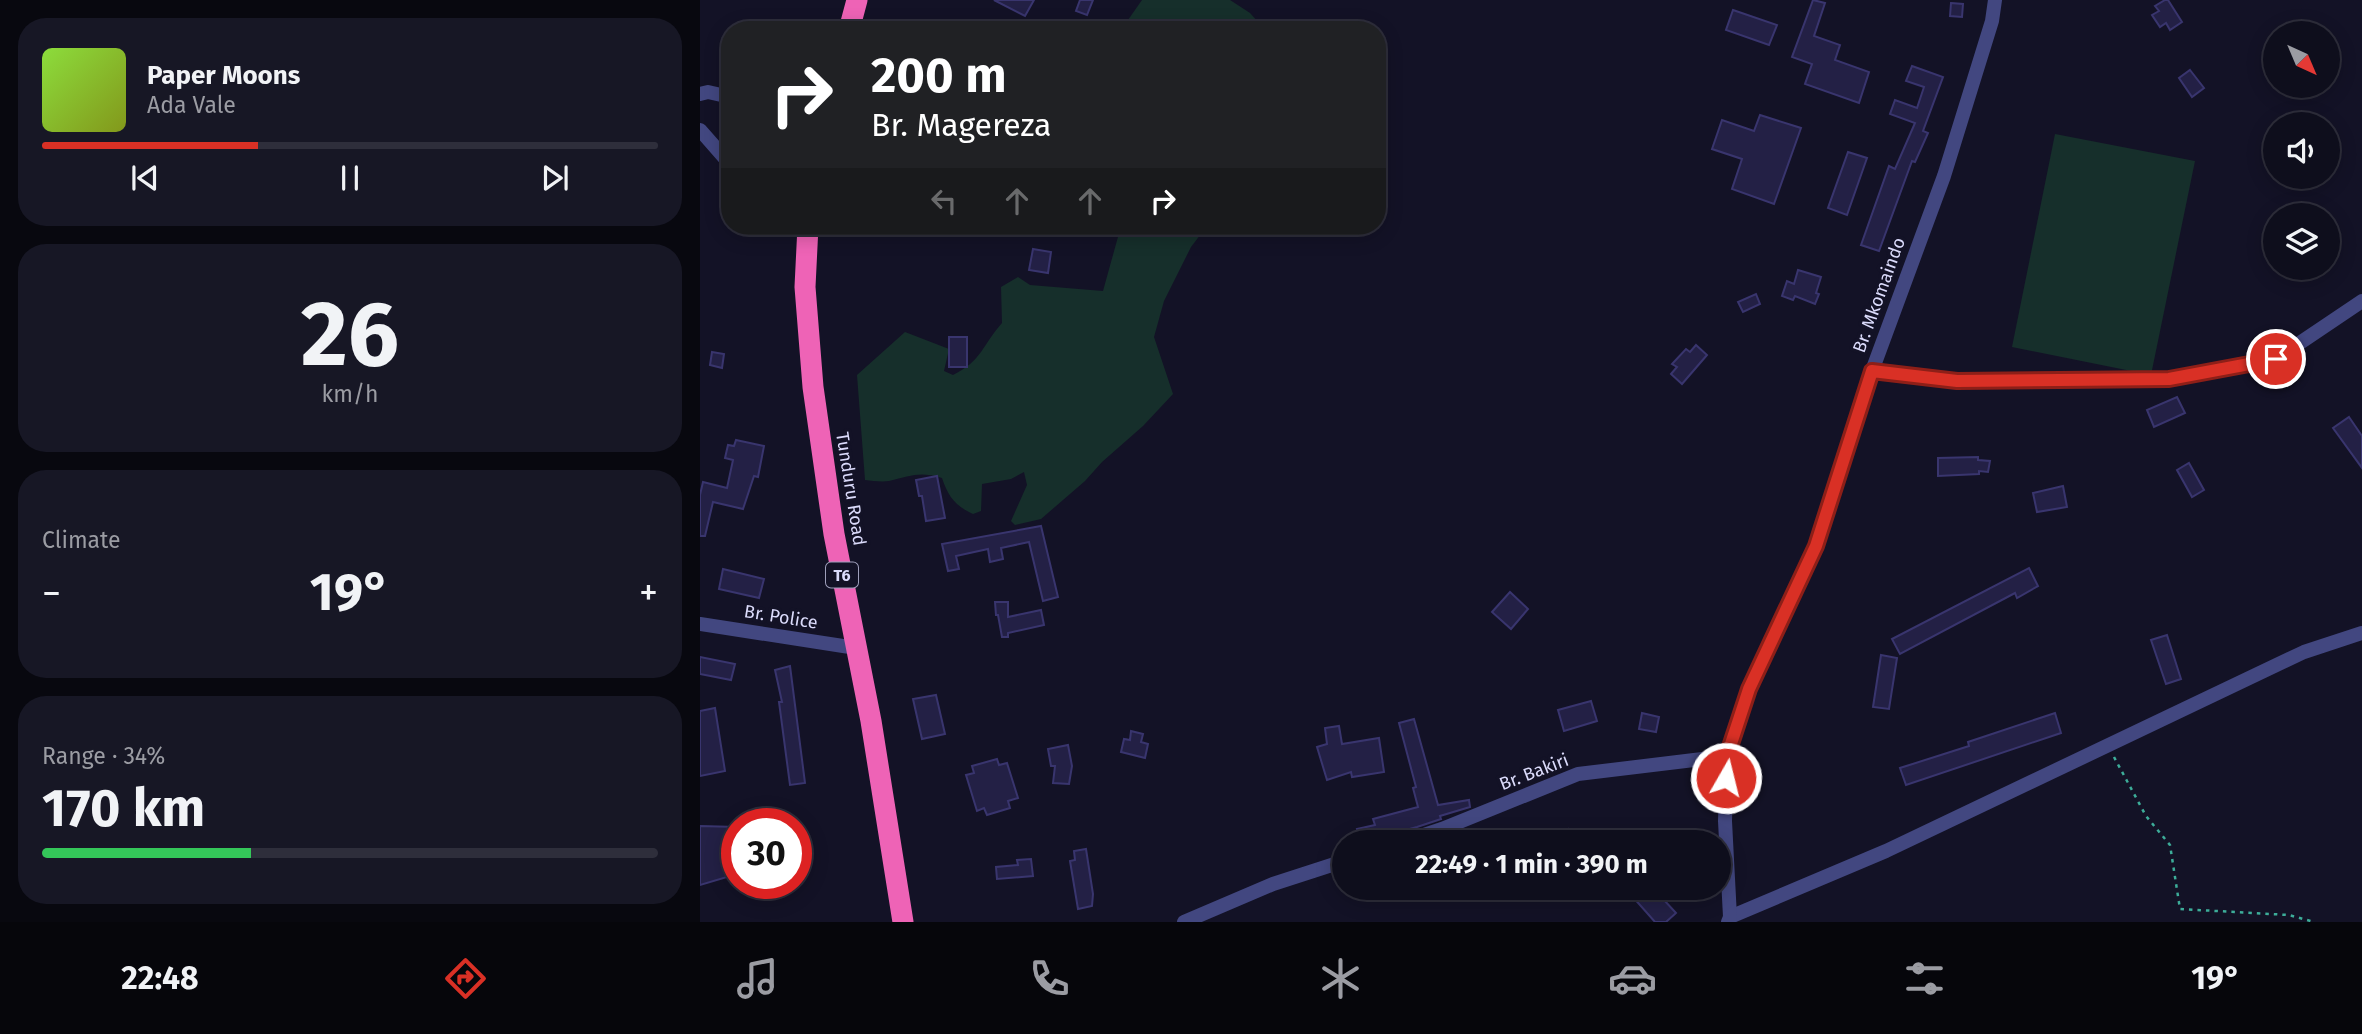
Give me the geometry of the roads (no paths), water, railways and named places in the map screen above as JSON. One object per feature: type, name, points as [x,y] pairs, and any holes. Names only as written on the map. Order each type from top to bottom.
[{"type":"highway","points":[[851,21],[857,0]]},
{"type":"highway","name":"Tunduru Road","points":[[808,235],[805,287],[813,387],[834,534],[871,722],[903,922]]},
{"type":"street","name":"Br. Mkomaindo","points":[[1729,919],[1725,821],[1727,756],[1749,689],[1816,546],[1872,371],[1944,176],[1992,20],[1995,0]]},
{"type":"street","points":[[700,94],[708,92],[721,95]]},
{"type":"street","points":[[700,130],[721,154]]},
{"type":"street","points":[[1872,371],[1957,381],[2169,379],[2276,359],[2362,301]]},
{"type":"street","name":"Br. Police","points":[[700,624],[856,648]]},
{"type":"street","points":[[1729,919],[1886,851],[2304,652],[2362,634]]},
{"type":"street","name":"Br. Bakiri","points":[[1439,830],[1578,774],[1727,756]]},
{"type":"street","points":[[1184,922],[1273,884],[1332,865]]}]
